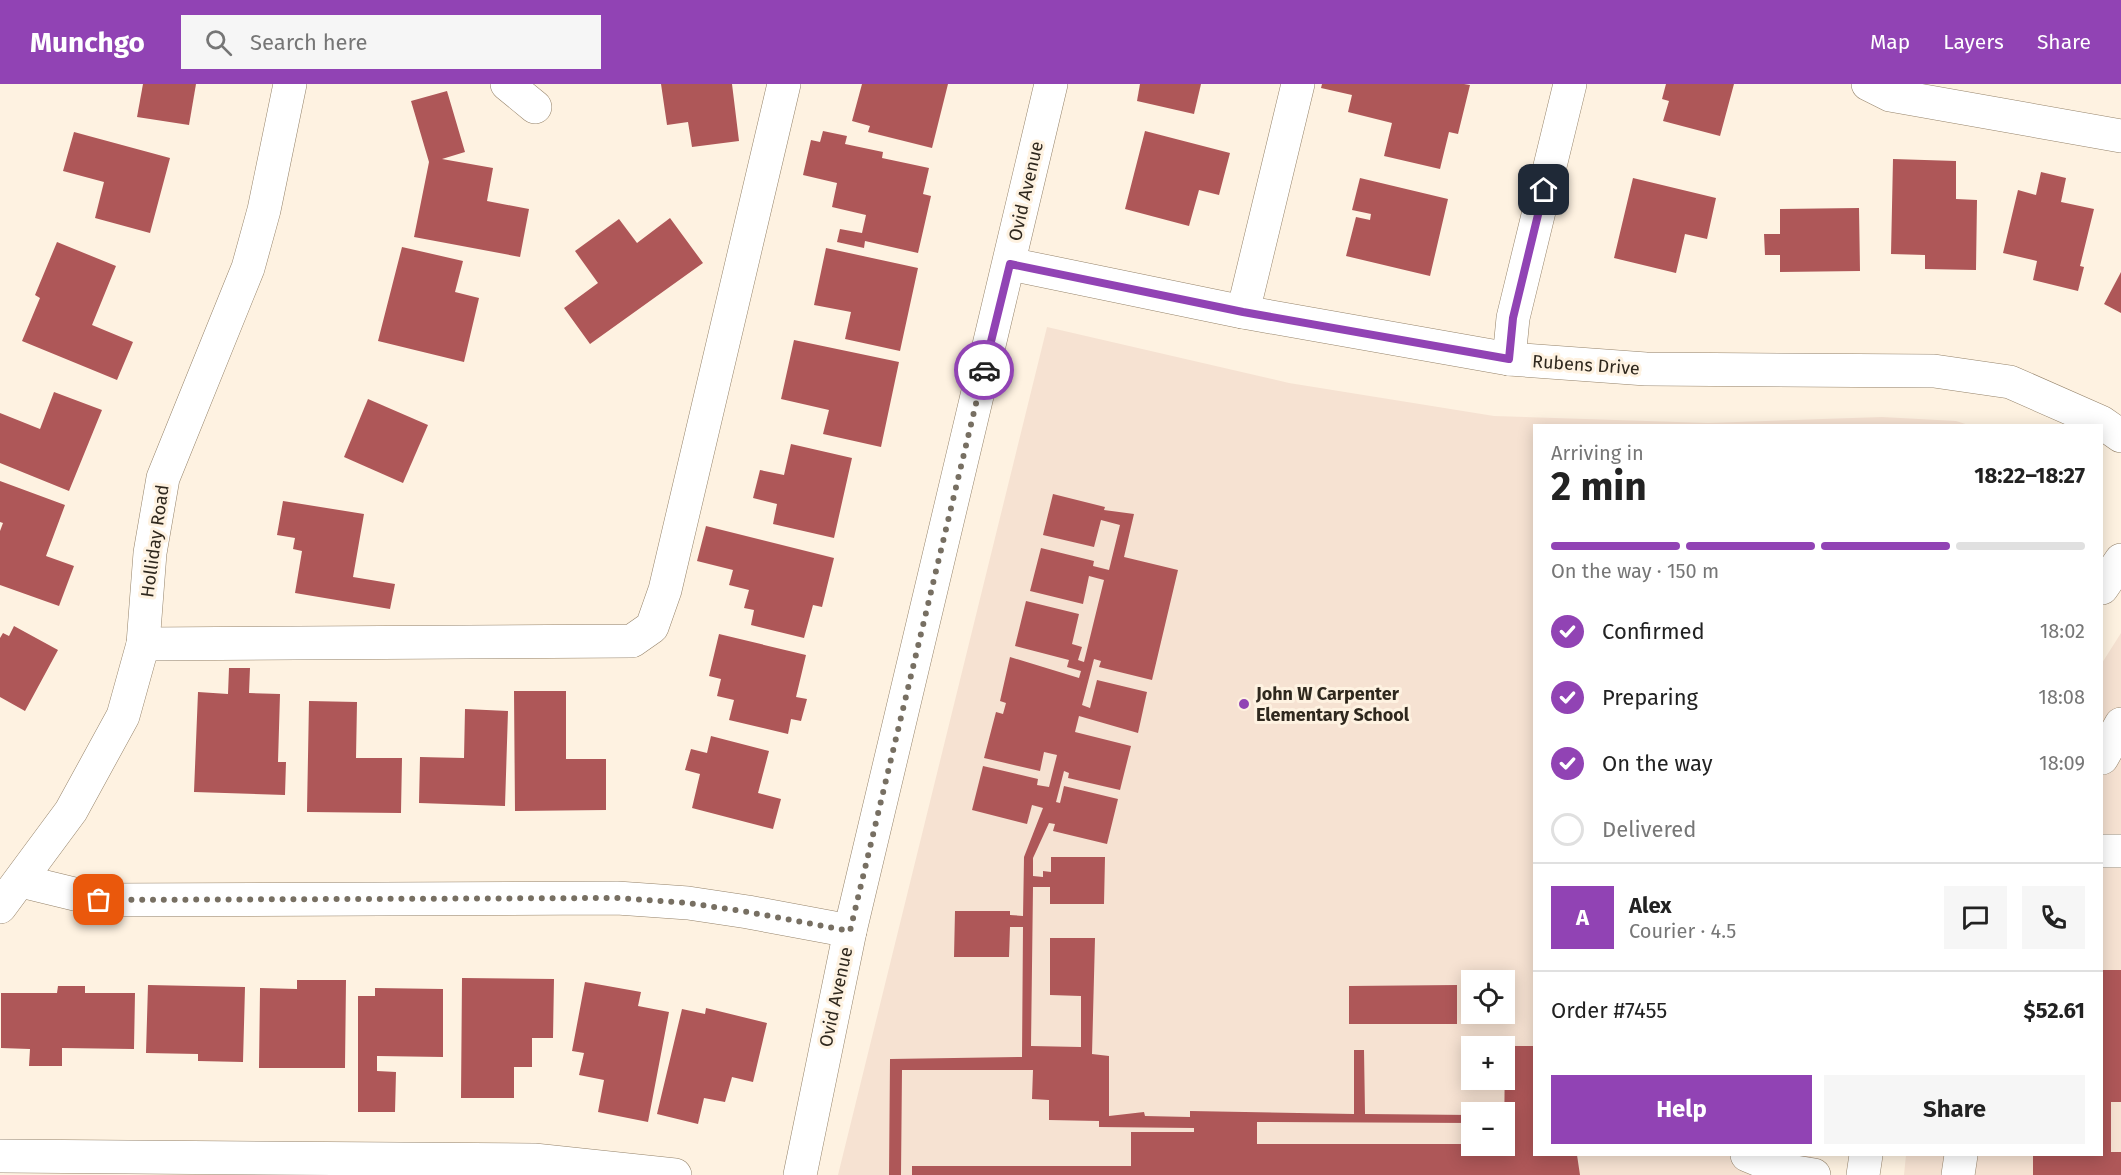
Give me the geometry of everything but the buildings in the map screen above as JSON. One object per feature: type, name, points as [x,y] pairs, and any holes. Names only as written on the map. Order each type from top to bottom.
[{"type":"street","name":"Holliday Road","points":[[0,907],[71,811],[123,716],[143,644],[150,553],[163,478],[248,268],[264,210],[290,84]]},
{"type":"street","points":[[507,84],[535,107]]},
{"type":"street","points":[[143,644],[632,641],[652,627],[665,590],[784,84]]},
{"type":"street","name":"Ovid Avenue","points":[[800,1175],[850,931],[1051,84]]},
{"type":"street","points":[[1243,312],[1298,84]]},
{"type":"street","points":[[1509,359],[1513,318],[1570,84]]},
{"type":"street","points":[[1868,84],[1890,95],[2121,136]]},
{"type":"street","name":"Rubens Drive","points":[[1010,264],[1243,312],[1509,359],[1646,369],[1934,371],[2010,382],[2101,422],[2121,436]]},
{"type":"street","points":[[2103,587],[2121,560]]},
{"type":"street","points":[[2103,756],[2121,724]]},
{"type":"street","points":[[2103,851],[2121,851]]},
{"type":"street","points":[[21,881],[99,900],[617,898],[688,903],[850,931]]},
{"type":"street","points":[[0,1156],[534,1160],[675,1175]]},
{"type":"street","points":[[1749,1156],[1783,1170],[1814,1175]]},
{"type":"street","points":[[1863,1175],[1866,1156]]},
{"type":"street","points":[[1958,1175],[1961,1156]]},
{"type":"shaded area","name":"John W Carpenter Elementary School","points":[[1047,327],[1289,383],[1494,416],[1708,423],[1882,417],[1956,421],[1966,424],[1533,424],[1533,1156],[1811,1156],[1808,1175],[838,1175]]},
{"type":"shaded area","points":[[2121,633],[2121,1175],[1904,1175],[1906,1156],[2103,1156],[2103,661]]},
{"type":"way so far","points":[[99,900],[617,898],[688,903],[850,931],[984,370]]},
{"type":"place","name":"John W Carpenter Elementary School","points":[[1244,704]]},
{"type":"route","points":[[984,370],[1010,264],[1243,312],[1509,359],[1513,318],[1544,190]]}]
